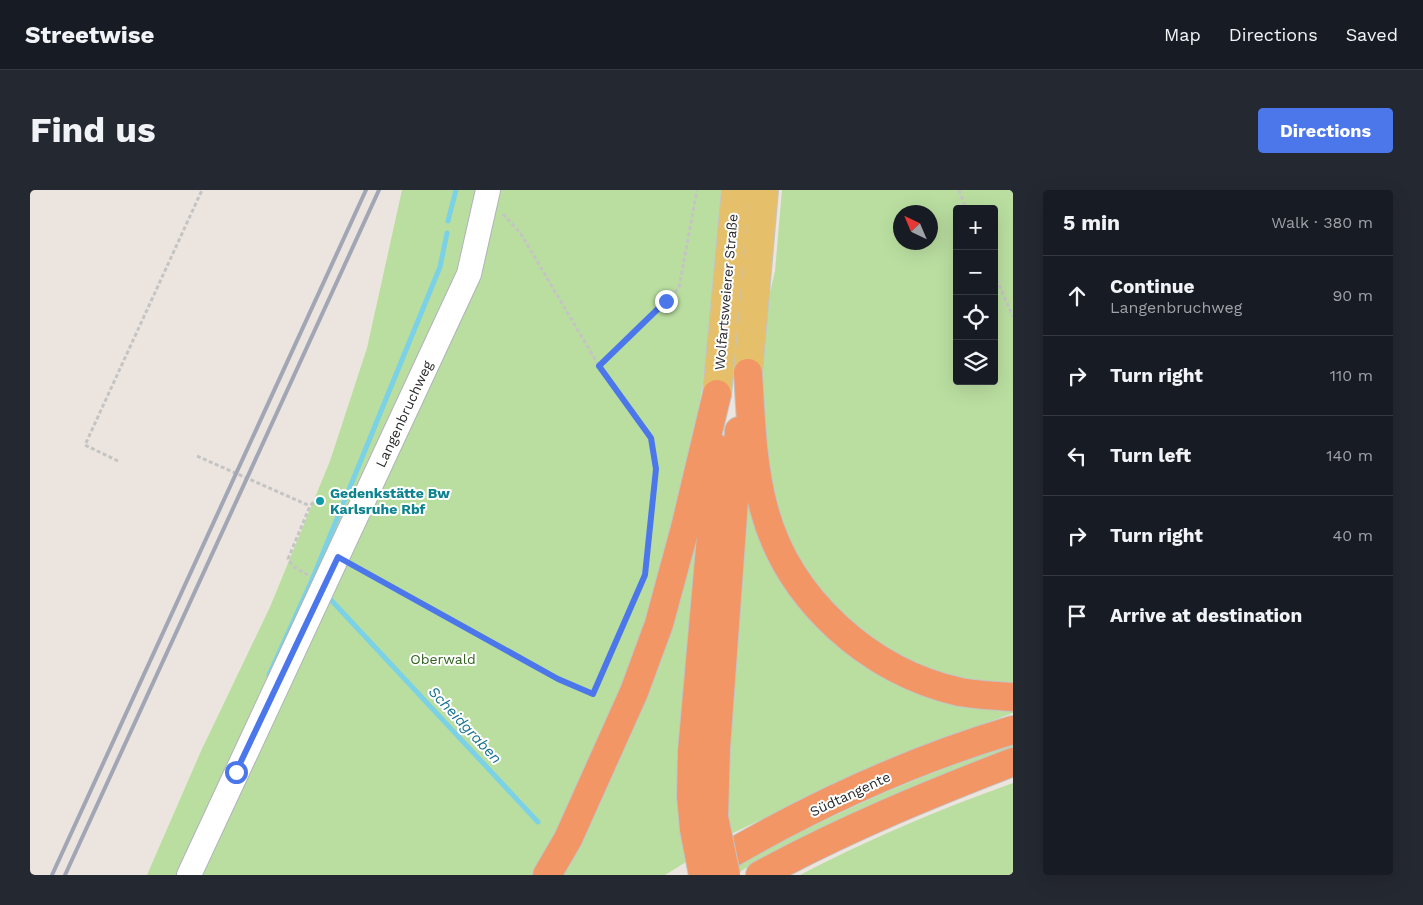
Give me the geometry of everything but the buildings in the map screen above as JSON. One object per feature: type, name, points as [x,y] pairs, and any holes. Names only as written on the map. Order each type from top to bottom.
[{"type":"highway","points":[[748,373],[755,465],[764,510],[780,550],[807,594],[846,635],[892,666],[916,678],[960,692],[1013,698]]},
{"type":"highway","points":[[703,875],[704,823],[716,748],[738,443],[748,373]]},
{"type":"highway","points":[[716,394],[715,492],[692,752],[690,796],[704,823],[726,875]]},
{"type":"highway","points":[[547,875],[568,839],[630,700],[659,624],[686,528],[716,394]]},
{"type":"highway","name":"Südtangente","points":[[694,875],[826,804],[891,775],[1013,730]]},
{"type":"highway","points":[[760,875],[823,841],[902,805],[1013,762]]},
{"type":"main road","name":"Wolfartsweierer Straße","points":[[716,394],[736,190]]},
{"type":"main road","name":"Wolfartsweierer Straße","points":[[748,373],[764,190]]},
{"type":"lane","name":"Langenbruchweg","points":[[189,875],[469,274],[488,191]]},
{"type":"path","points":[[118,461],[85,445],[202,190]]},
{"type":"path","points":[[599,366],[679,288],[697,190]]},
{"type":"path","points":[[959,190],[965,205]]},
{"type":"path","points":[[338,557],[558,679],[593,694],[645,575],[656,469],[651,438],[599,366],[521,234],[502,212],[488,191]]},
{"type":"path","points":[[998,282],[1013,316]]},
{"type":"path","points":[[198,456],[310,506]]},
{"type":"path","points":[[306,574],[294,567],[288,559],[310,506],[317,498]]},
{"type":"green space","name":"Oberwald","points":[[402,190],[725,190],[712,323],[693,448],[637,658],[536,875],[147,875],[201,751],[270,607],[330,461],[367,348]]},
{"type":"green space","points":[[782,190],[1013,190],[1013,688],[992,687],[917,668],[832,611],[792,555],[763,468],[760,363],[768,301],[775,271]]},
{"type":"green space","points":[[704,487],[683,845],[686,862],[665,875],[557,875]]},
{"type":"green space","points":[[748,487],[820,621],[1013,707],[1013,713],[886,760],[731,834],[728,807],[727,736]]},
{"type":"green space","points":[[1013,744],[1013,753],[848,816],[772,853],[734,875],[722,875],[792,837],[864,802],[937,771]]},
{"type":"green space","points":[[1013,783],[1013,875],[800,875],[905,825]]},
{"type":"waterway","points":[[448,221],[456,190]]},
{"type":"waterway","points":[[269,675],[312,580],[440,267],[447,233]]},
{"type":"waterway","name":"Scheidgraben","points":[[332,601],[538,822]]},
{"type":"railway","points":[[52,875],[366,190]]},
{"type":"railway","points":[[65,875],[379,190]]},
{"type":"place","name":"Gedenkstätte Bw Karlsruhe Rbf","points":[[320,501]]},
{"type":"route","points":[[236,772],[338,557],[558,679],[593,694],[645,575],[656,469],[651,438],[599,366],[666,301]]}]
